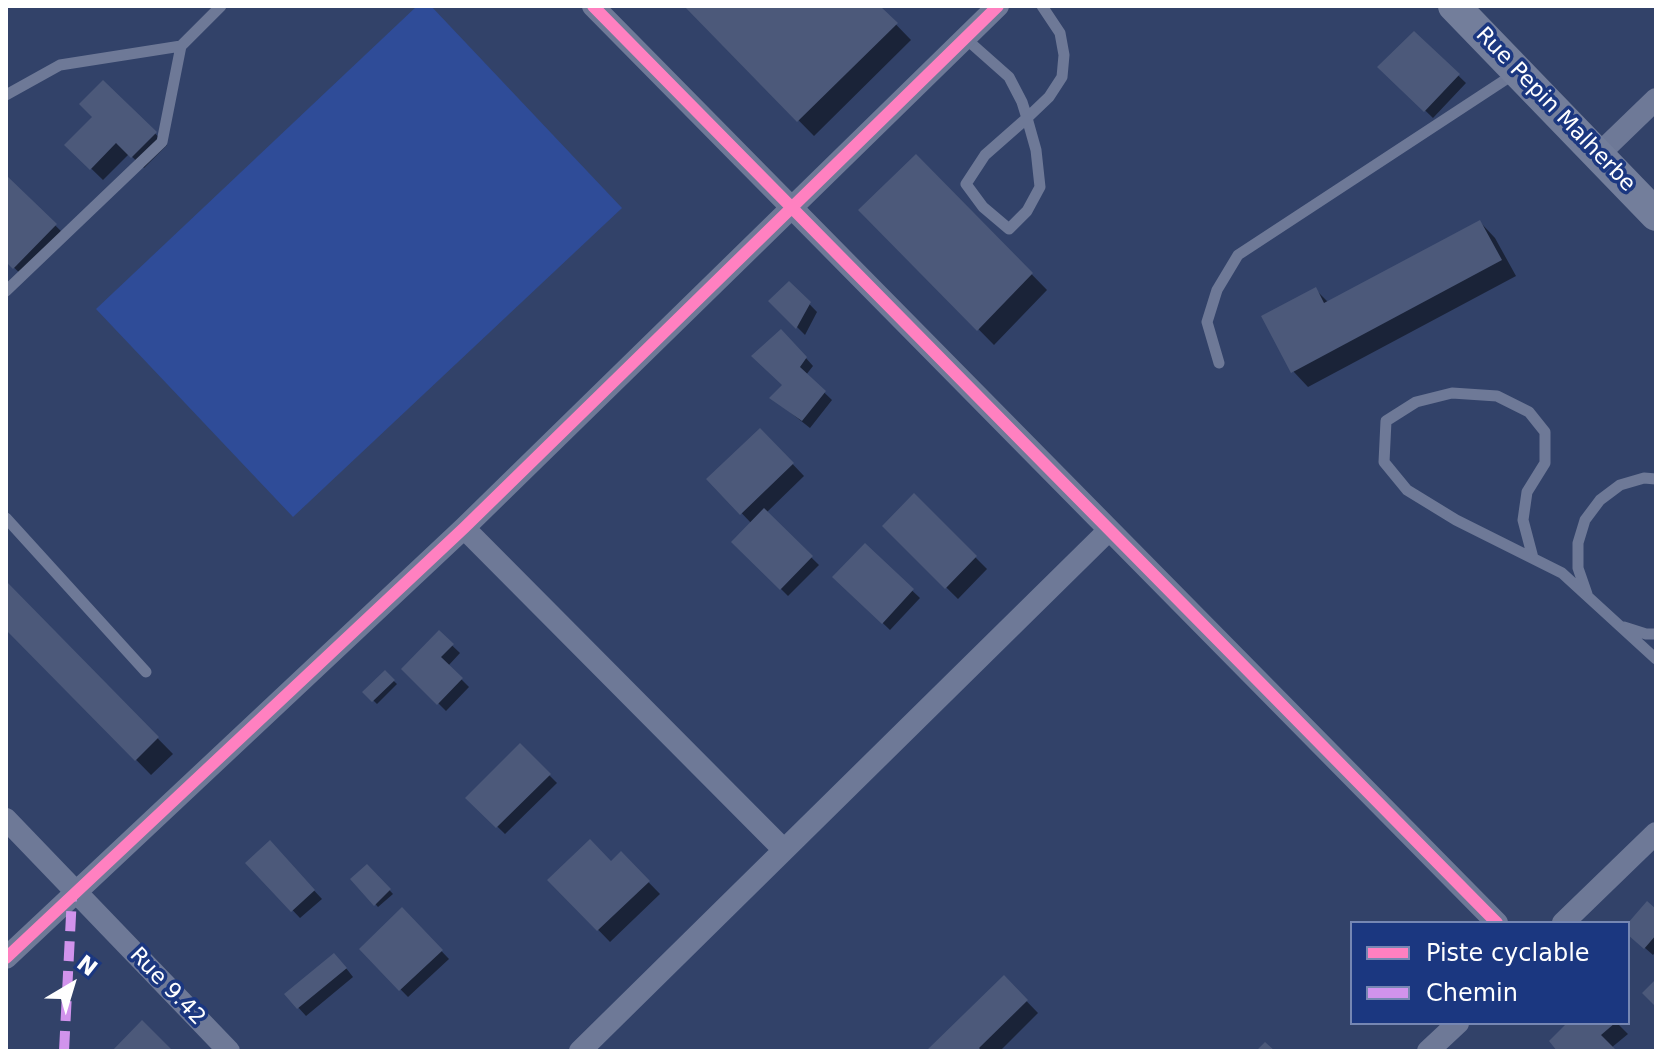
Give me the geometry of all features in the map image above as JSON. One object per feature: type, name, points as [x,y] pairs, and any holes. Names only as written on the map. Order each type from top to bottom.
[{"type":"street","points":[[593,6],[1495,921]]},
{"type":"street","points":[[6,958],[464,528],[998,6]]},
{"type":"street","name":"Rue Pepin Malherbe","points":[[1454,6],[1656,215]]},
{"type":"street","points":[[1598,155],[1656,99]]},
{"type":"street","points":[[464,528],[784,850]]},
{"type":"street","points":[[580,1051],[1109,530]]},
{"type":"street","name":"Rue 9.42","points":[[6,819],[229,1051]]},
{"type":"street","points":[[1565,921],[1656,833]]},
{"type":"street","points":[[1428,1051],[1456,1025]]},
{"type":"lane","points":[[6,291],[162,142],[181,46],[221,6]]},
{"type":"lane","points":[[965,38],[1009,77],[1022,102],[1027,118],[1036,150],[1040,187],[1027,211],[1009,229],[983,207],[966,184],[985,155],[1027,118],[1049,97],[1062,77],[1064,55],[1060,33],[1042,6]]},
{"type":"lane","points":[[6,95],[60,65],[181,46]]},
{"type":"lane","points":[[1219,363],[1207,322],[1217,290],[1238,255],[1518,72]]},
{"type":"lane","points":[[1533,558],[1523,520],[1527,492],[1545,463],[1545,432],[1529,412],[1497,396],[1452,393],[1416,402],[1386,421],[1384,462],[1407,490],[1456,520],[1562,573],[1656,659]]},
{"type":"lane","points":[[1602,610],[1585,591],[1578,568],[1578,543],[1585,520],[1600,500],[1620,485],[1644,478],[1656,479]]},
{"type":"lane","points":[[6,518],[146,672]]},
{"type":"lane","points":[[1619,626],[1656,634]]},
{"type":"shaded area","points":[[417,6],[431,6],[622,208],[293,517],[96,309]]},
{"type":"building","points":[[684,6],[880,6],[898,23],[797,122]]},
{"type":"building","points":[[1414,31],[1460,74],[1424,112],[1377,67]]},
{"type":"building","points":[[103,80],[157,132],[131,158],[116,143],[90,170],[64,145],[92,117],[79,104]]},
{"type":"building","points":[[916,154],[1033,273],[977,331],[858,210]]},
{"type":"building","points":[[6,175],[57,224],[13,269],[6,262]]},
{"type":"building","points":[[1480,220],[1502,260],[1291,373],[1261,316],[1316,287],[1324,303]]},
{"type":"building","points":[[789,281],[811,302],[796,329],[768,301]]},
{"type":"building","points":[[781,329],[807,357],[800,367],[826,391],[802,421],[769,398],[782,385],[751,356]]},
{"type":"building","points":[[760,428],[794,463],[740,515],[706,479]]},
{"type":"building","points":[[914,493],[977,556],[945,589],[882,526]]},
{"type":"building","points":[[764,508],[813,556],[780,590],[731,542]]},
{"type":"building","points":[[865,543],[914,589],[882,624],[832,577]]},
{"type":"building","points":[[6,581],[159,737],[135,761],[6,630]]},
{"type":"building","points":[[439,630],[454,644],[441,657],[463,678],[437,705],[401,669]]},
{"type":"building","points":[[385,670],[395,680],[372,702],[362,692]]},
{"type":"building","points":[[520,743],[551,774],[496,828],[465,798]]},
{"type":"building","points":[[590,839],[611,861],[621,851],[650,881],[597,931],[547,880]]},
{"type":"building","points":[[270,840],[315,890],[291,912],[245,863]]},
{"type":"building","points":[[367,864],[391,889],[374,906],[350,879]]},
{"type":"building","points":[[1647,901],[1656,909],[1656,935],[1644,949],[1630,937],[1630,921]]},
{"type":"building","points":[[402,907],[443,950],[399,991],[359,949]]},
{"type":"building","points":[[334,953],[347,968],[297,1009],[284,994]]},
{"type":"building","points":[[1004,975],[1028,1000],[979,1048],[982,1051],[926,1051]]},
{"type":"building","points":[[1656,979],[1656,1007],[1642,993]]},
{"type":"building","points":[[142,1020],[171,1049],[112,1051]]},
{"type":"building","points":[[1565,1025],[1613,1025],[1601,1035],[1617,1051],[1557,1051],[1549,1041]]},
{"type":"building","points":[[1265,1042],[1275,1051],[1256,1051]]},
{"type":"marked path","points":[[64,1051],[72,896]]},
{"type":"cycle path","points":[[593,6],[1495,921]]},
{"type":"cycle path","points":[[6,958],[464,528],[998,6]]}]
